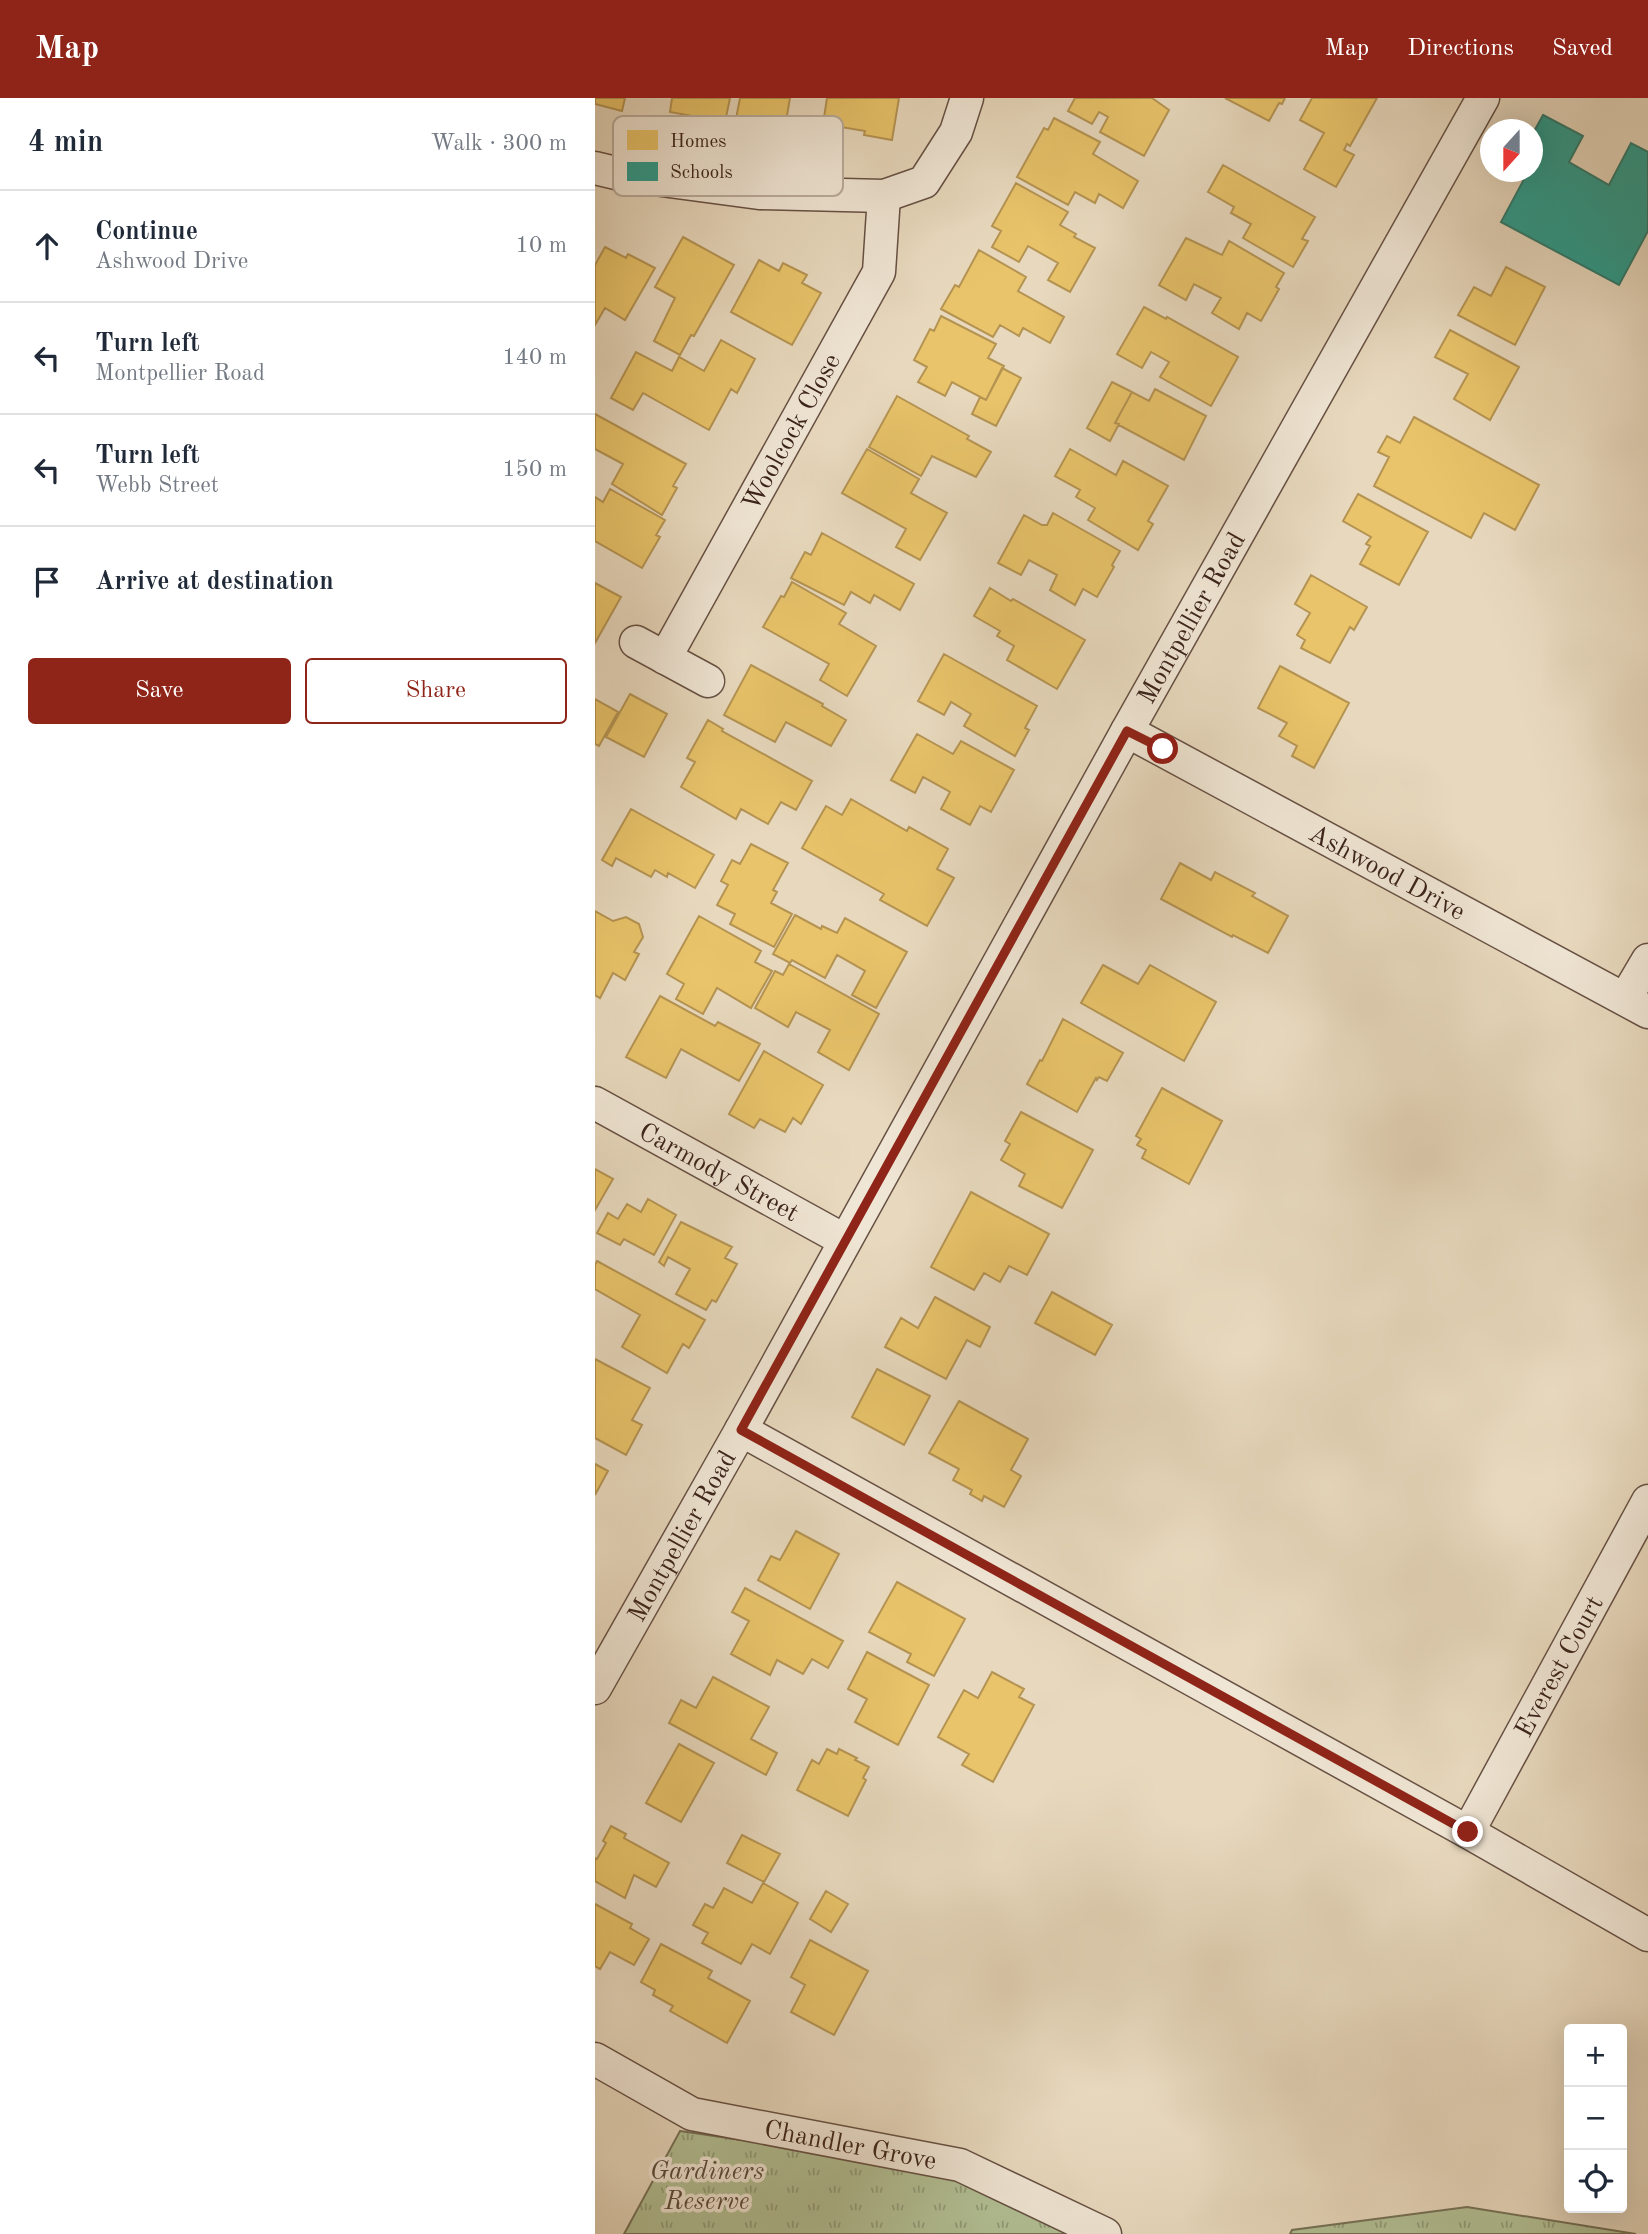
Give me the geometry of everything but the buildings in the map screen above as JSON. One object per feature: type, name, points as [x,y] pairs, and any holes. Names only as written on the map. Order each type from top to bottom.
[{"type":"street","points":[[843,195],[884,196],[924,182],[956,132],[967,98]]},
{"type":"street","name":"Montpellier Road","points":[[595,1688],[741,1430],[1127,731],[1483,98]]},
{"type":"street","points":[[595,168],[613,172]]},
{"type":"street","name":"Woolcock Close","points":[[665,658],[879,272],[884,196]]},
{"type":"street","points":[[636,642],[708,681]]},
{"type":"street","name":"Ashwood Drive","points":[[1127,731],[1637,1006]]},
{"type":"street","points":[[1637,1006],[1648,960]]},
{"type":"street","name":"Carmody Street","points":[[595,1103],[844,1240]]},
{"type":"street","points":[[741,1430],[1468,1832],[1648,1935]]},
{"type":"street","name":"Everest Court","points":[[1468,1832],[1648,1501]]},
{"type":"street","name":"Chandler Grove","points":[[595,2059],[692,2114],[960,2165],[1105,2234]]},
{"type":"green space","name":"Gardiners Reserve","points":[[680,2131],[928,2167],[1074,2234],[624,2234]]},
{"type":"green space","points":[[1467,2207],[1636,2234],[1290,2234],[1292,2230]]},
{"type":"route","points":[[1163,749],[1127,731],[741,1430],[1468,1832]]}]
